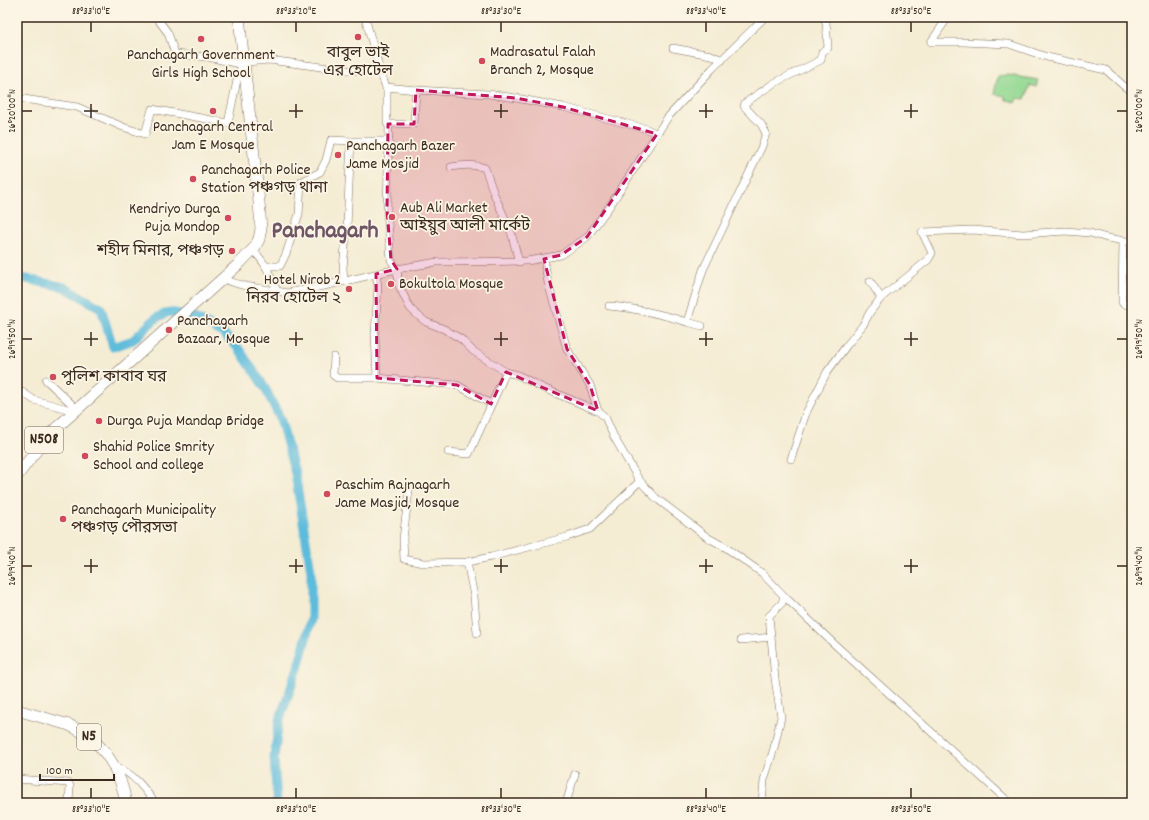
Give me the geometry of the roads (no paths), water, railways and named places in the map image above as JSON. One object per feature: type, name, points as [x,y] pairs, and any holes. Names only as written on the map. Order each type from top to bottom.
[{"type":"highway","points":[[239,17],[261,230],[258,243],[252,250]]},
{"type":"highway","name":"N508","points":[[17,476],[42,443],[76,410],[240,263],[252,250]]},
{"type":"highway","name":"N5","points":[[17,710],[61,722],[77,729],[99,746],[116,769],[123,787],[126,803]]},
{"type":"street","points":[[158,17],[159,21],[168,33],[175,54],[208,57],[244,65]]},
{"type":"street","points":[[365,17],[386,87],[389,126],[387,210],[391,260],[397,269],[399,286],[410,308],[426,322],[444,329],[461,339],[473,351],[506,372],[518,374],[543,388],[598,411],[605,417],[614,437],[640,481],[656,498],[682,519],[762,573],[832,642],[1010,803]]},
{"type":"street","points":[[223,278],[232,283],[287,293],[397,269],[437,262],[519,262],[561,255],[587,236],[609,207],[668,117],[765,17]]},
{"type":"street","points":[[687,322],[703,270],[762,146],[766,133],[761,124],[744,106],[745,103],[774,83],[821,60],[822,52],[828,48],[826,22],[823,17]]},
{"type":"street","points":[[948,17],[930,42],[1009,44],[1048,57],[1106,70],[1125,87],[1132,91]]},
{"type":"street","points":[[674,48],[711,55],[722,60]]},
{"type":"street","points":[[17,98],[77,107],[123,128],[145,134],[152,109],[228,123],[239,71],[247,62],[269,60],[344,70],[380,71]]},
{"type":"street","points":[[386,87],[488,94],[516,98],[563,107],[647,129],[657,134]]},
{"type":"street","points":[[388,124],[414,124],[416,90]]},
{"type":"street","points":[[266,266],[280,266],[286,254],[299,214],[301,182],[320,172],[326,160],[331,140],[389,141]]},
{"type":"street","points":[[344,281],[343,268],[347,226],[351,141]]},
{"type":"street","points":[[452,167],[481,166],[485,168],[494,194],[512,232],[519,262]]},
{"type":"street","points":[[791,459],[806,413],[827,372],[864,325],[870,312],[881,298],[928,260],[932,253],[922,232],[973,230],[1023,234],[1066,231],[1090,233],[1132,242]]},
{"type":"street","points":[[1123,241],[1122,302],[1123,304],[1132,305]]},
{"type":"street","points":[[252,250],[260,256],[277,291]]},
{"type":"street","points":[[544,259],[548,283],[567,349],[590,385],[598,411]]},
{"type":"street","points":[[376,274],[378,286],[375,334],[377,378]]},
{"type":"street","points":[[870,281],[881,298]]},
{"type":"street","points":[[609,306],[627,307],[646,311],[702,326]]},
{"type":"street","points":[[334,357],[333,375],[337,378],[377,378],[456,385],[491,404]]},
{"type":"street","points":[[448,452],[469,454],[506,372]]},
{"type":"street","points":[[46,380],[76,410]]},
{"type":"street","points":[[17,392],[22,392],[34,400],[76,410]]},
{"type":"street","points":[[409,490],[403,539],[404,559],[423,562],[467,562],[567,537],[590,529],[640,481]]},
{"type":"street","points":[[467,562],[474,596],[477,633]]},
{"type":"street","points":[[762,803],[764,780],[774,748],[781,717],[775,679],[769,616],[782,603],[784,596]]},
{"type":"street","points":[[741,640],[771,637]]},
{"type":"street","points":[[116,769],[119,768],[139,782],[155,803]]},
{"type":"street","points":[[566,803],[575,774]]},
{"type":"street","points":[[17,779],[68,783],[70,786],[69,803]]},
{"type":"waterway","points":[[17,277],[64,287],[101,308],[113,347],[133,340],[156,318],[169,312],[192,316],[223,333],[239,349],[265,388],[280,418],[295,473],[311,571],[311,619],[298,668],[279,721],[274,758],[277,803]]},
{"type":"place","name":"বাবুল ভাই এর হোটেল","points":[[358,37]]},
{"type":"place","name":"Panchagarh Government Girls High School","points":[[201,39]]},
{"type":"place","name":"Madrasatul Falah Branch 2, Mosque","points":[[482,61]]},
{"type":"place","name":"Panchagarh Central Jam E Mosque","points":[[213,111]]},
{"type":"place","name":"Panchagarh Bazer Jame Mosjid","points":[[338,155]]},
{"type":"place","name":"Panchagarh Police Station পঞ্চগড় থানা","points":[[193,179]]},
{"type":"place","name":"Aub Ali Market আইয়ুব আলী মার্কেট","points":[[392,217]]},
{"type":"place","name":"Kendriyo Durga Puja Mondop","points":[[228,218]]},
{"type":"place","name":"শহীদ মিনার, পঞ্চগড়","points":[[232,251]]},
{"type":"place","name":"Bokultola Mosque","points":[[391,284]]},
{"type":"place","name":"Hotel Nirob 2 নিরব হোটেল ২","points":[[349,289]]},
{"type":"place","name":"Panchagarh Bazaar, Mosque","points":[[169,330]]},
{"type":"place","name":"পুলিশ কাবাব ঘর","points":[[53,377]]},
{"type":"place","name":"Durga Puja Mandap Bridge","points":[[99,421]]},
{"type":"place","name":"Shahid Police Smrity School and college","points":[[85,456]]},
{"type":"place","name":"Paschim Rajnagarh Jame Masjid, Mosque","points":[[327,494]]},
{"type":"place","name":"Panchagarh Municipality পঞ্চগড় পৌরসভা","points":[[63,519]]},
{"type":"district","name":"Panchagarh","points":[[325,232]]}]
